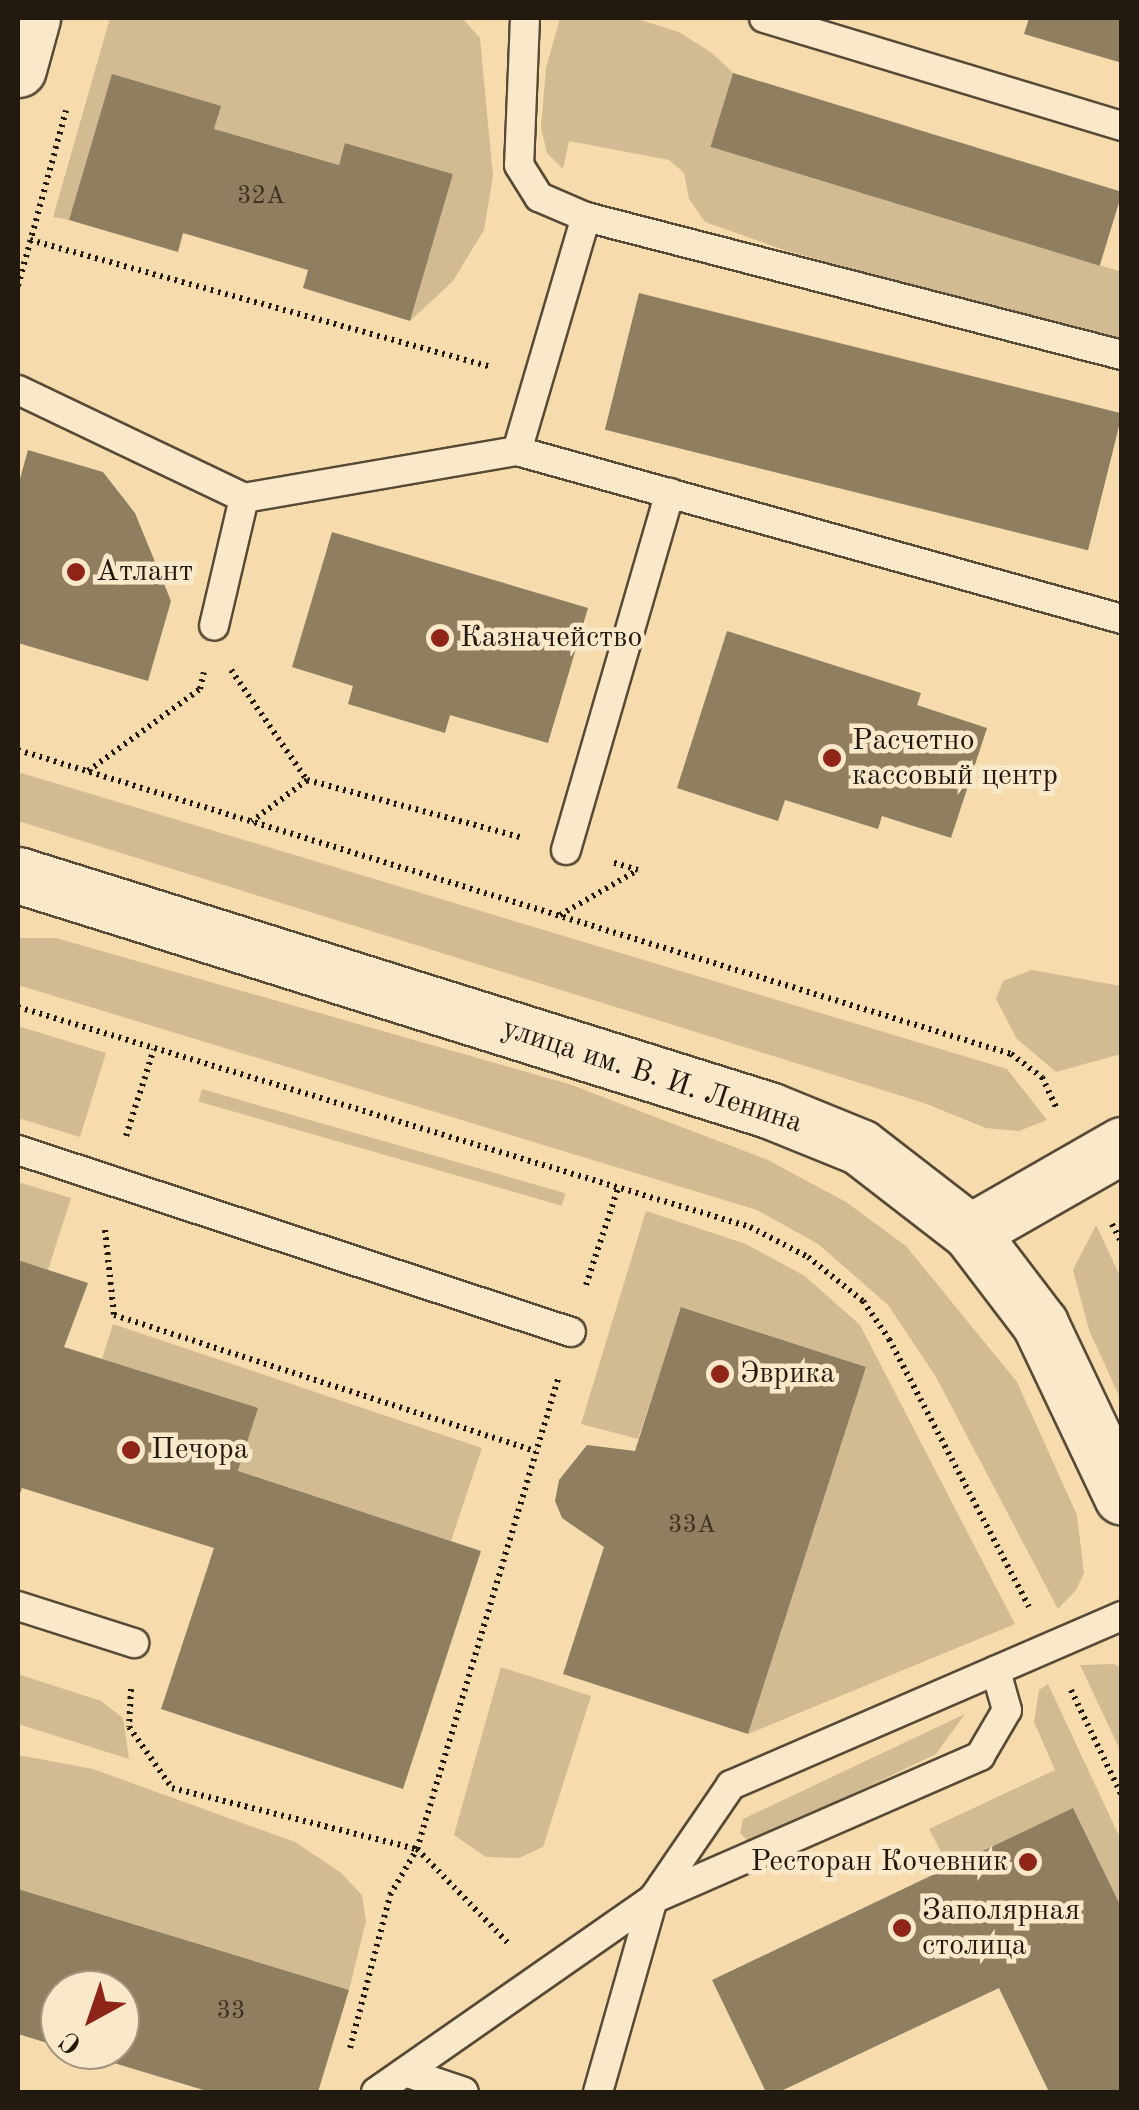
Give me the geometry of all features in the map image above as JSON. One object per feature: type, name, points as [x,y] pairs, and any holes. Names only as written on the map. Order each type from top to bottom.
[{"type":"main road","points":[[18,69],[32,18]]},
{"type":"main road","name":"улица им. В. И. Ленина","points":[[18,875],[769,1110],[860,1147],[970,1232],[1040,1324],[1122,1496]]},
{"type":"main road","points":[[970,1232],[1122,1145]]},
{"type":"lane","points":[[525,18],[520,164],[539,197],[586,218],[1122,355]]},
{"type":"lane","points":[[764,18],[1122,126]]},
{"type":"lane","points":[[517,450],[586,218]]},
{"type":"lane","points":[[18,390],[244,498],[517,450],[1122,619]]},
{"type":"lane","points":[[566,850],[670,493]]},
{"type":"lane","points":[[212,633],[244,498]]},
{"type":"lane","points":[[18,1150],[80,1169],[111,1186],[571,1332]]},
{"type":"lane","points":[[18,1606],[134,1643]]},
{"type":"lane","points":[[609,2089],[653,1899],[731,1785],[1122,1616]]},
{"type":"lane","points":[[376,2092],[653,1899],[980,1756],[1006,1710],[996,1671]]},
{"type":"lane","points":[[405,2072],[464,2092]]},
{"type":"path","points":[[18,286],[71,92]]},
{"type":"path","points":[[30,240],[538,380]]},
{"type":"path","points":[[212,633],[307,780],[638,870],[560,915]]},
{"type":"path","points":[[88,771],[200,689],[212,633]]},
{"type":"path","points":[[18,750],[1011,1054],[1042,1077],[1059,1113]]},
{"type":"path","points":[[252,821],[307,780]]},
{"type":"path","points":[[18,1008],[750,1227],[808,1256],[862,1301],[1051,1648],[1122,1796]]},
{"type":"path","points":[[154,1048],[103,1210],[114,1315],[536,1452]]},
{"type":"path","points":[[348,2057],[390,1895],[418,1849],[571,1332],[618,1187]]},
{"type":"path","points":[[134,1643],[129,1728],[172,1788],[418,1849],[541,1977]]},
{"type":"shaded area","points":[[110,18],[462,18],[480,38],[493,176],[484,230],[453,281],[410,321],[453,174],[346,143],[339,165],[214,129],[220,107],[112,75],[69,220],[53,217]]},
{"type":"shaded area","points":[[560,18],[634,18],[679,32],[712,53],[733,73],[711,146],[1119,271],[1121,263],[1121,342],[787,251],[705,222],[689,199],[684,173],[669,160],[569,141],[563,169],[547,153],[541,128],[546,68]]},
{"type":"shaded area","points":[[18,772],[1007,1069],[1047,1120],[1019,1131],[986,1128],[924,1103],[18,821]]},
{"type":"shaded area","points":[[18,938],[56,938],[569,1084],[768,1160],[846,1202],[906,1246],[1017,1382],[1077,1515],[1084,1573],[1076,1590],[1058,1609],[936,1377],[888,1305],[818,1244],[757,1210],[18,985]]},
{"type":"shaded area","points":[[1032,970],[1121,986],[1121,1054],[1056,1072],[1017,1039],[996,999],[1003,981]]},
{"type":"shaded area","points":[[18,1026],[106,1053],[80,1137],[18,1118]]},
{"type":"shaded area","points":[[202,1089],[565,1193],[562,1206],[198,1101]]},
{"type":"shaded area","points":[[18,1182],[71,1198],[48,1270],[18,1260]]},
{"type":"shaded area","points":[[646,1211],[746,1244],[805,1276],[860,1325],[1015,1624],[748,1734],[866,1367],[682,1307],[638,1439],[581,1424]]},
{"type":"shaded area","points":[[1096,1225],[1121,1278],[1121,1400],[1089,1330],[1073,1270]]},
{"type":"shaded area","points":[[113,1324],[482,1448],[451,1541],[238,1472],[257,1408],[102,1359]]},
{"type":"shaded area","points":[[1114,1664],[1121,1668],[1121,1752],[1080,1665]]},
{"type":"shaded area","points":[[501,1667],[591,1696],[543,1847],[519,1858],[486,1857],[454,1835]]},
{"type":"shaded area","points":[[18,1674],[101,1701],[123,1718],[129,1759],[18,1724]]},
{"type":"shaded area","points":[[1048,1684],[1121,1840],[1121,1909],[949,1867],[929,1829],[1055,1770],[1034,1722],[1039,1690]]},
{"type":"shaded area","points":[[965,1714],[936,1754],[750,1843],[740,1833],[743,1819]]},
{"type":"shaded area","points":[[18,1755],[93,1769],[295,1842],[340,1872],[362,1895],[366,1921],[349,1990],[18,1889]]},
{"type":"building","points":[[1029,18],[1122,18],[1122,63],[1024,34]]},
{"type":"building","points":[[733,73],[1122,192],[1100,266],[710,147]]},
{"type":"building","points":[[112,74],[221,106],[214,129],[339,165],[345,143],[453,174],[410,321],[303,288],[308,270],[183,233],[178,252],[69,220]]},
{"type":"building","points":[[639,293],[1122,413],[1088,550],[605,430]]},
{"type":"building","points":[[28,450],[103,472],[135,513],[171,601],[148,681],[18,643],[18,486]]},
{"type":"building","name":"Казначейство","points":[[332,532],[588,608],[548,743],[450,715],[445,733],[348,704],[353,686],[292,667]]},
{"type":"building","name":"Расчетно кассовый центр","points":[[727,631],[921,693],[917,705],[987,728],[951,838],[882,816],[878,829],[785,800],[778,821],[677,788]]},
{"type":"building","points":[[18,1260],[88,1283],[64,1347],[258,1408],[238,1471],[481,1551],[403,1789],[161,1709],[214,1548],[22,1488],[18,1499]]},
{"type":"building","points":[[681,1307],[866,1367],[748,1734],[563,1674],[604,1547],[562,1518],[555,1501],[559,1480],[587,1445],[635,1451]]},
{"type":"building","points":[[1073,1808],[1122,1909],[1122,2092],[1049,2092],[999,1988],[779,2092],[766,2092],[712,1980]]},
{"type":"building","points":[[18,1889],[349,1990],[318,2092],[210,2092],[137,2070],[140,1970],[40,1970],[40,2041],[18,2034]]},
{"type":"place","name":"Атлант","points":[[76,572]]},
{"type":"place","name":"Казначейство","points":[[440,638]]},
{"type":"place","name":"Расчетно кассовый центр","points":[[832,758]]},
{"type":"place","name":"Эврика","points":[[720,1374]]},
{"type":"place","name":"Печора","points":[[131,1450]]},
{"type":"place","name":"Ресторан Кочевник","points":[[1028,1862]]},
{"type":"place","name":"Заполярная столица","points":[[902,1928]]}]
